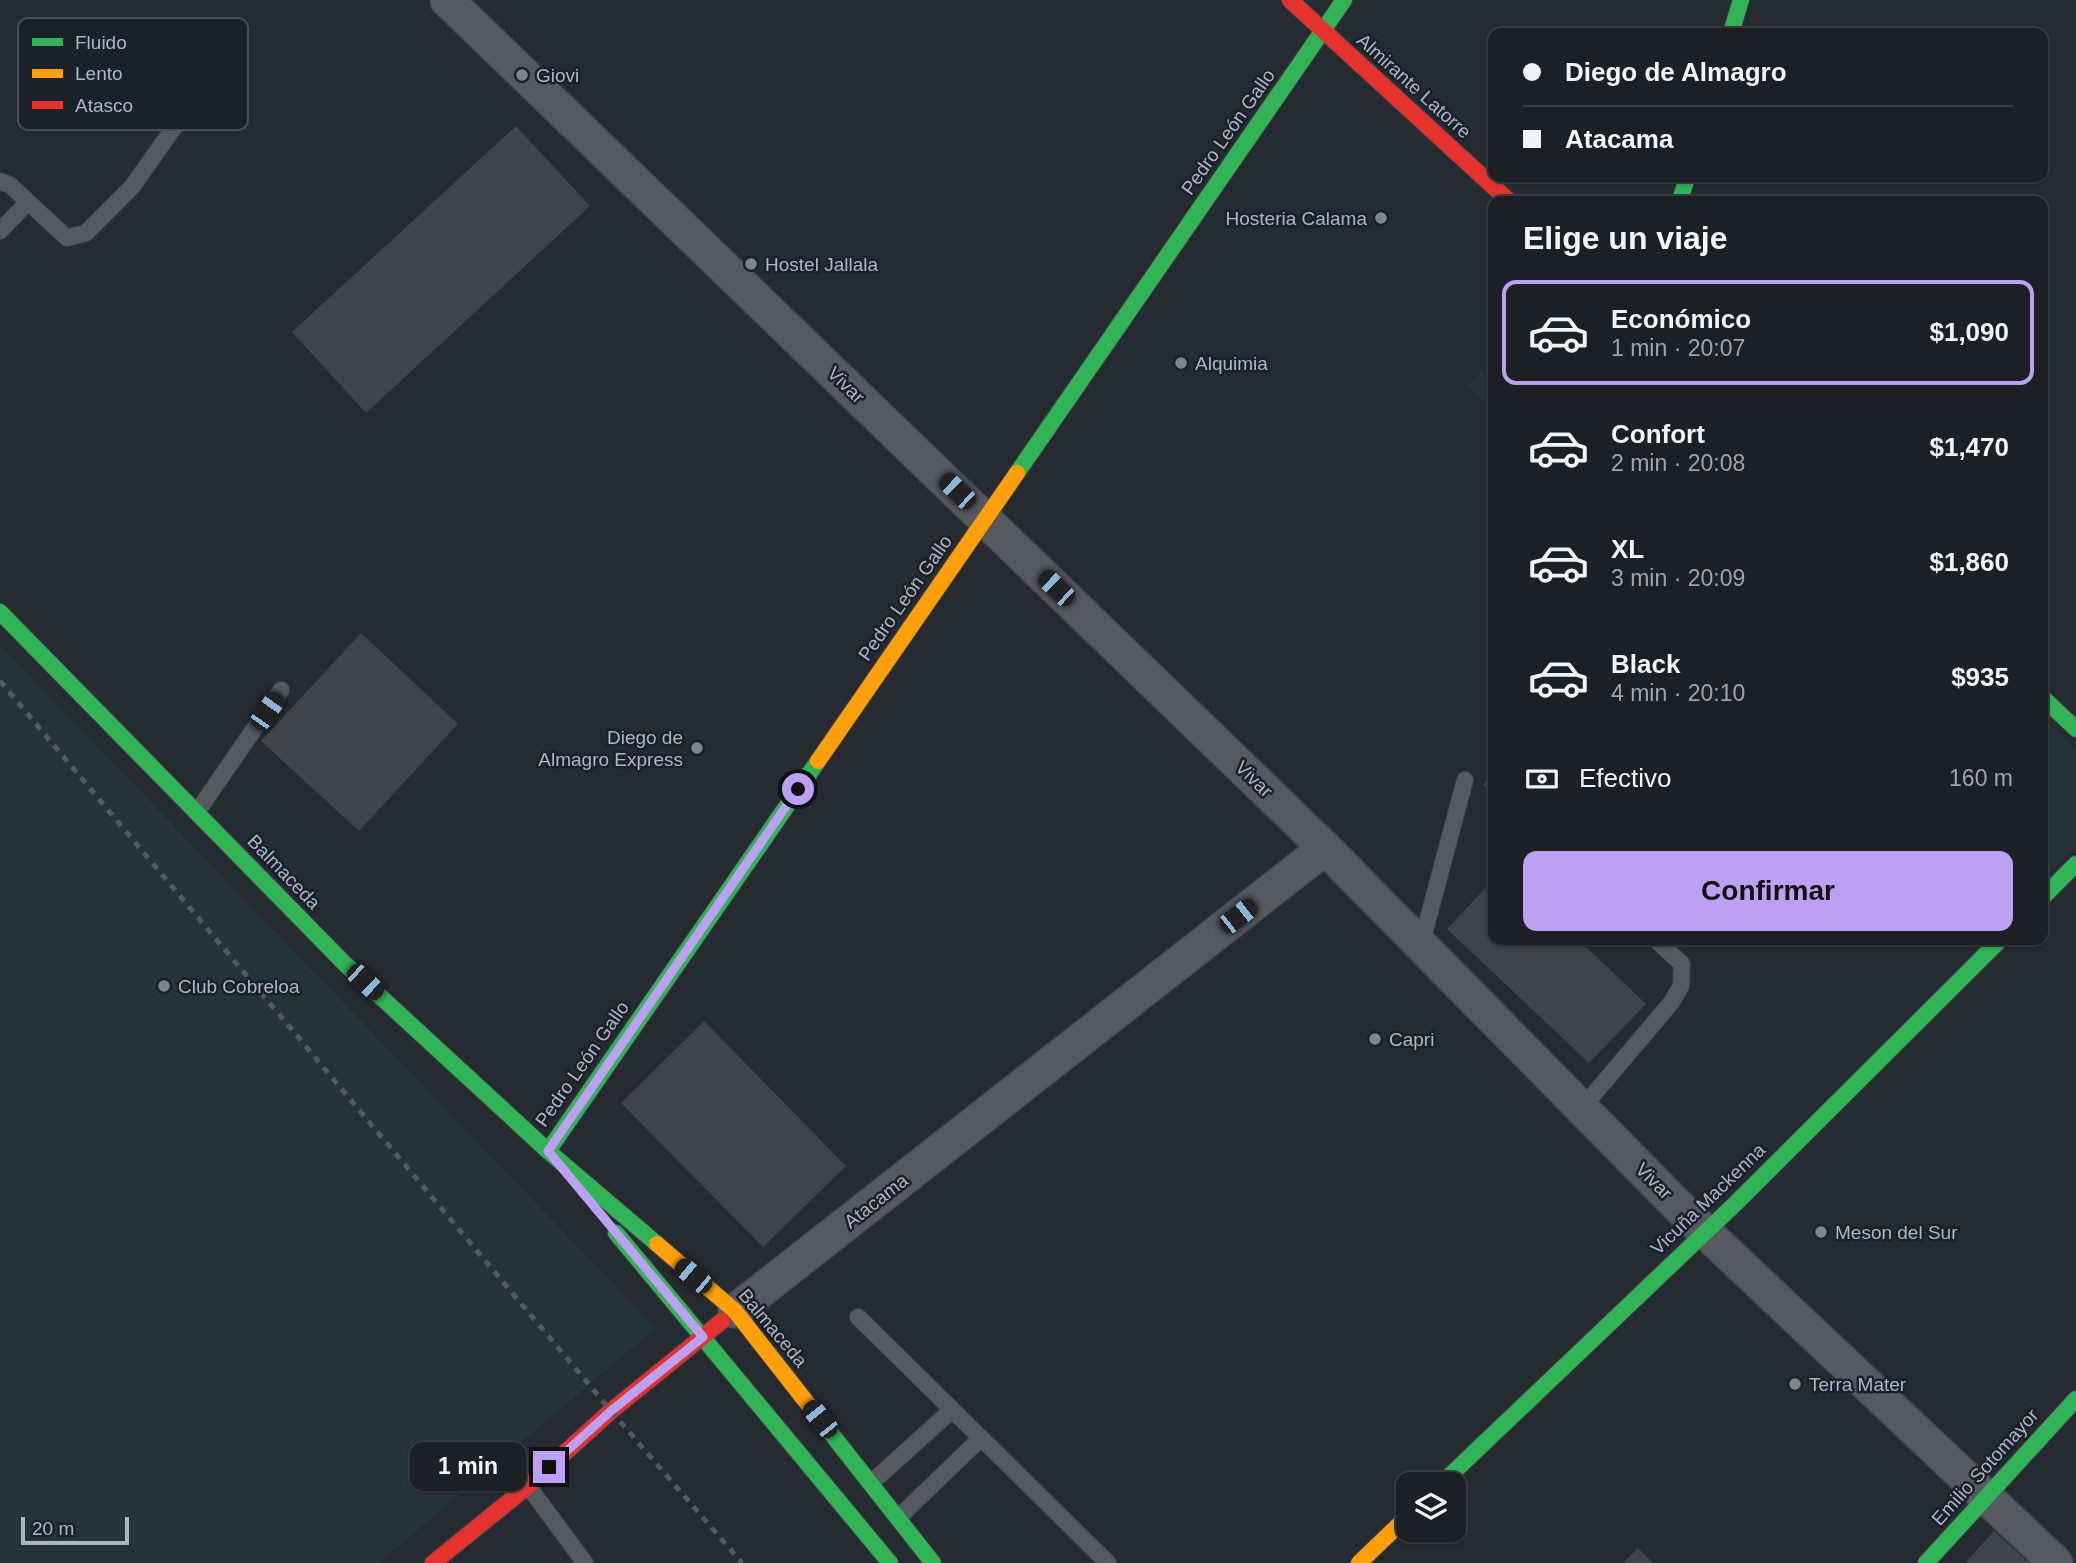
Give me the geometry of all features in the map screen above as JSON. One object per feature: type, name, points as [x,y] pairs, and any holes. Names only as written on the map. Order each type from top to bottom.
[{"type":"main road","name":"Almirante Latorre","points":[[1290,0],[1488,182]]},
{"type":"main road","name":"Pedro León Gallo","points":[[548,1151],[1345,0]]},
{"type":"main road","points":[[1733,28],[1741,0]]},
{"type":"main road","name":"Almirante Latorre","points":[[1488,182],[1504,196]]},
{"type":"main road","name":"Balmaceda","points":[[0,612],[345,964],[548,1151],[735,1311],[933,1563]]},
{"type":"main road","points":[[2048,703],[2076,729]]},
{"type":"main road","points":[[2048,892],[2076,864]]},
{"type":"main road","name":"Vicuña Mackenna","points":[[1454,1472],[1706,1231],[1995,945]]},
{"type":"main road","name":"Balmaceda","points":[[548,1151],[890,1563]]},
{"type":"main road","name":"Atacama","points":[[433,1563],[528,1486],[611,1411],[735,1311]]},
{"type":"main road","name":"Emilio Sotomayor","points":[[1926,1563],[2076,1399]]},
{"type":"main road","points":[[1359,1563],[1396,1527]]},
{"type":"street","name":"Vivar","points":[[447,0],[1325,848],[1706,1231],[2056,1563]]},
{"type":"street","name":"Atacama","points":[[735,1311],[1325,848]]},
{"type":"lane","points":[[0,181],[10,185],[67,238],[86,233],[132,187],[172,130]]},
{"type":"lane","points":[[0,231],[28,202]]},
{"type":"lane","points":[[197,812],[281,690]]},
{"type":"lane","points":[[1421,945],[1465,780]]},
{"type":"lane","points":[[1582,1108],[1671,1003],[1681,986],[1682,964],[1661,945]]},
{"type":"lane","points":[[858,1317],[1108,1563]]},
{"type":"lane","points":[[871,1483],[952,1410]]},
{"type":"lane","points":[[898,1518],[981,1438]]},
{"type":"lane","points":[[528,1486],[585,1563]]},
{"type":"shaded area","points":[[1488,364],[1488,405],[1468,386]]},
{"type":"shaded area","name":"Club Cobreloa","points":[[0,645],[656,1328],[379,1563],[0,1563]]},
{"type":"shaded area","points":[[2048,723],[2076,749],[2076,847],[2048,874]]},
{"type":"building","points":[[516,126],[590,206],[366,413],[292,332]]},
{"type":"building","points":[[361,633],[458,724],[359,831],[261,741]]},
{"type":"building","points":[[1488,885],[1488,945],[1584,945],[1646,1004],[1589,1063],[1447,929]]},
{"type":"building","points":[[704,1021],[846,1166],[763,1247],[621,1103]]},
{"type":"building","points":[[1994,1531],[2029,1563],[1965,1563]]},
{"type":"building","points":[[1638,1548],[1653,1563],[1623,1563]]},
{"type":"railway","points":[[0,681],[611,1411],[742,1563]]},
{"type":"traffic: fast","points":[[1017,473],[1344,0]]},
{"type":"traffic: fast","points":[[1733,28],[1741,0]]},
{"type":"traffic: fast","points":[[1681,196],[1686,182]]},
{"type":"traffic: fast","points":[[0,612],[345,964],[548,1151],[657,1244]]},
{"type":"traffic: fast","points":[[2048,703],[2076,729]]},
{"type":"traffic: fast","points":[[548,1151],[818,761]]},
{"type":"traffic: fast","points":[[2048,892],[2076,864]]},
{"type":"traffic: fast","points":[[1454,1472],[1735,1204],[1995,945]]},
{"type":"traffic: fast","points":[[616,1233],[890,1563]]},
{"type":"traffic: fast","points":[[1926,1563],[2076,1399]]},
{"type":"traffic: fast","points":[[826,1427],[933,1563]]},
{"type":"traffic: slow","points":[[818,761],[1017,473]]},
{"type":"traffic: slow","points":[[657,1244],[735,1311],[826,1427]]},
{"type":"traffic: slow","points":[[1359,1563],[1396,1527]]},
{"type":"traffic: jam","points":[[1290,0],[1488,182]]},
{"type":"traffic: jam","points":[[1488,182],[1504,196]]},
{"type":"traffic: jam","points":[[433,1563],[528,1486],[611,1411],[722,1321]]},
{"type":"place","name":"Giovi","points":[[522,75]]},
{"type":"place","name":"Hosteria Calama","points":[[1381,218]]},
{"type":"place","name":"Hostel Jallala","points":[[751,264]]},
{"type":"place","name":"Alquimia","points":[[1181,363]]},
{"type":"place","name":"Diego de Almagro Express","points":[[697,748]]},
{"type":"place","name":"Club Cobreloa","points":[[164,986]]},
{"type":"place","name":"Capri","points":[[1375,1039]]},
{"type":"place","name":"Meson del Sur","points":[[1821,1232]]},
{"type":"place","name":"Terra Mater","points":[[1795,1384]]},
{"type":"route","points":[[549,1467],[611,1411],[703,1337],[548,1151],[798,789]]}]
